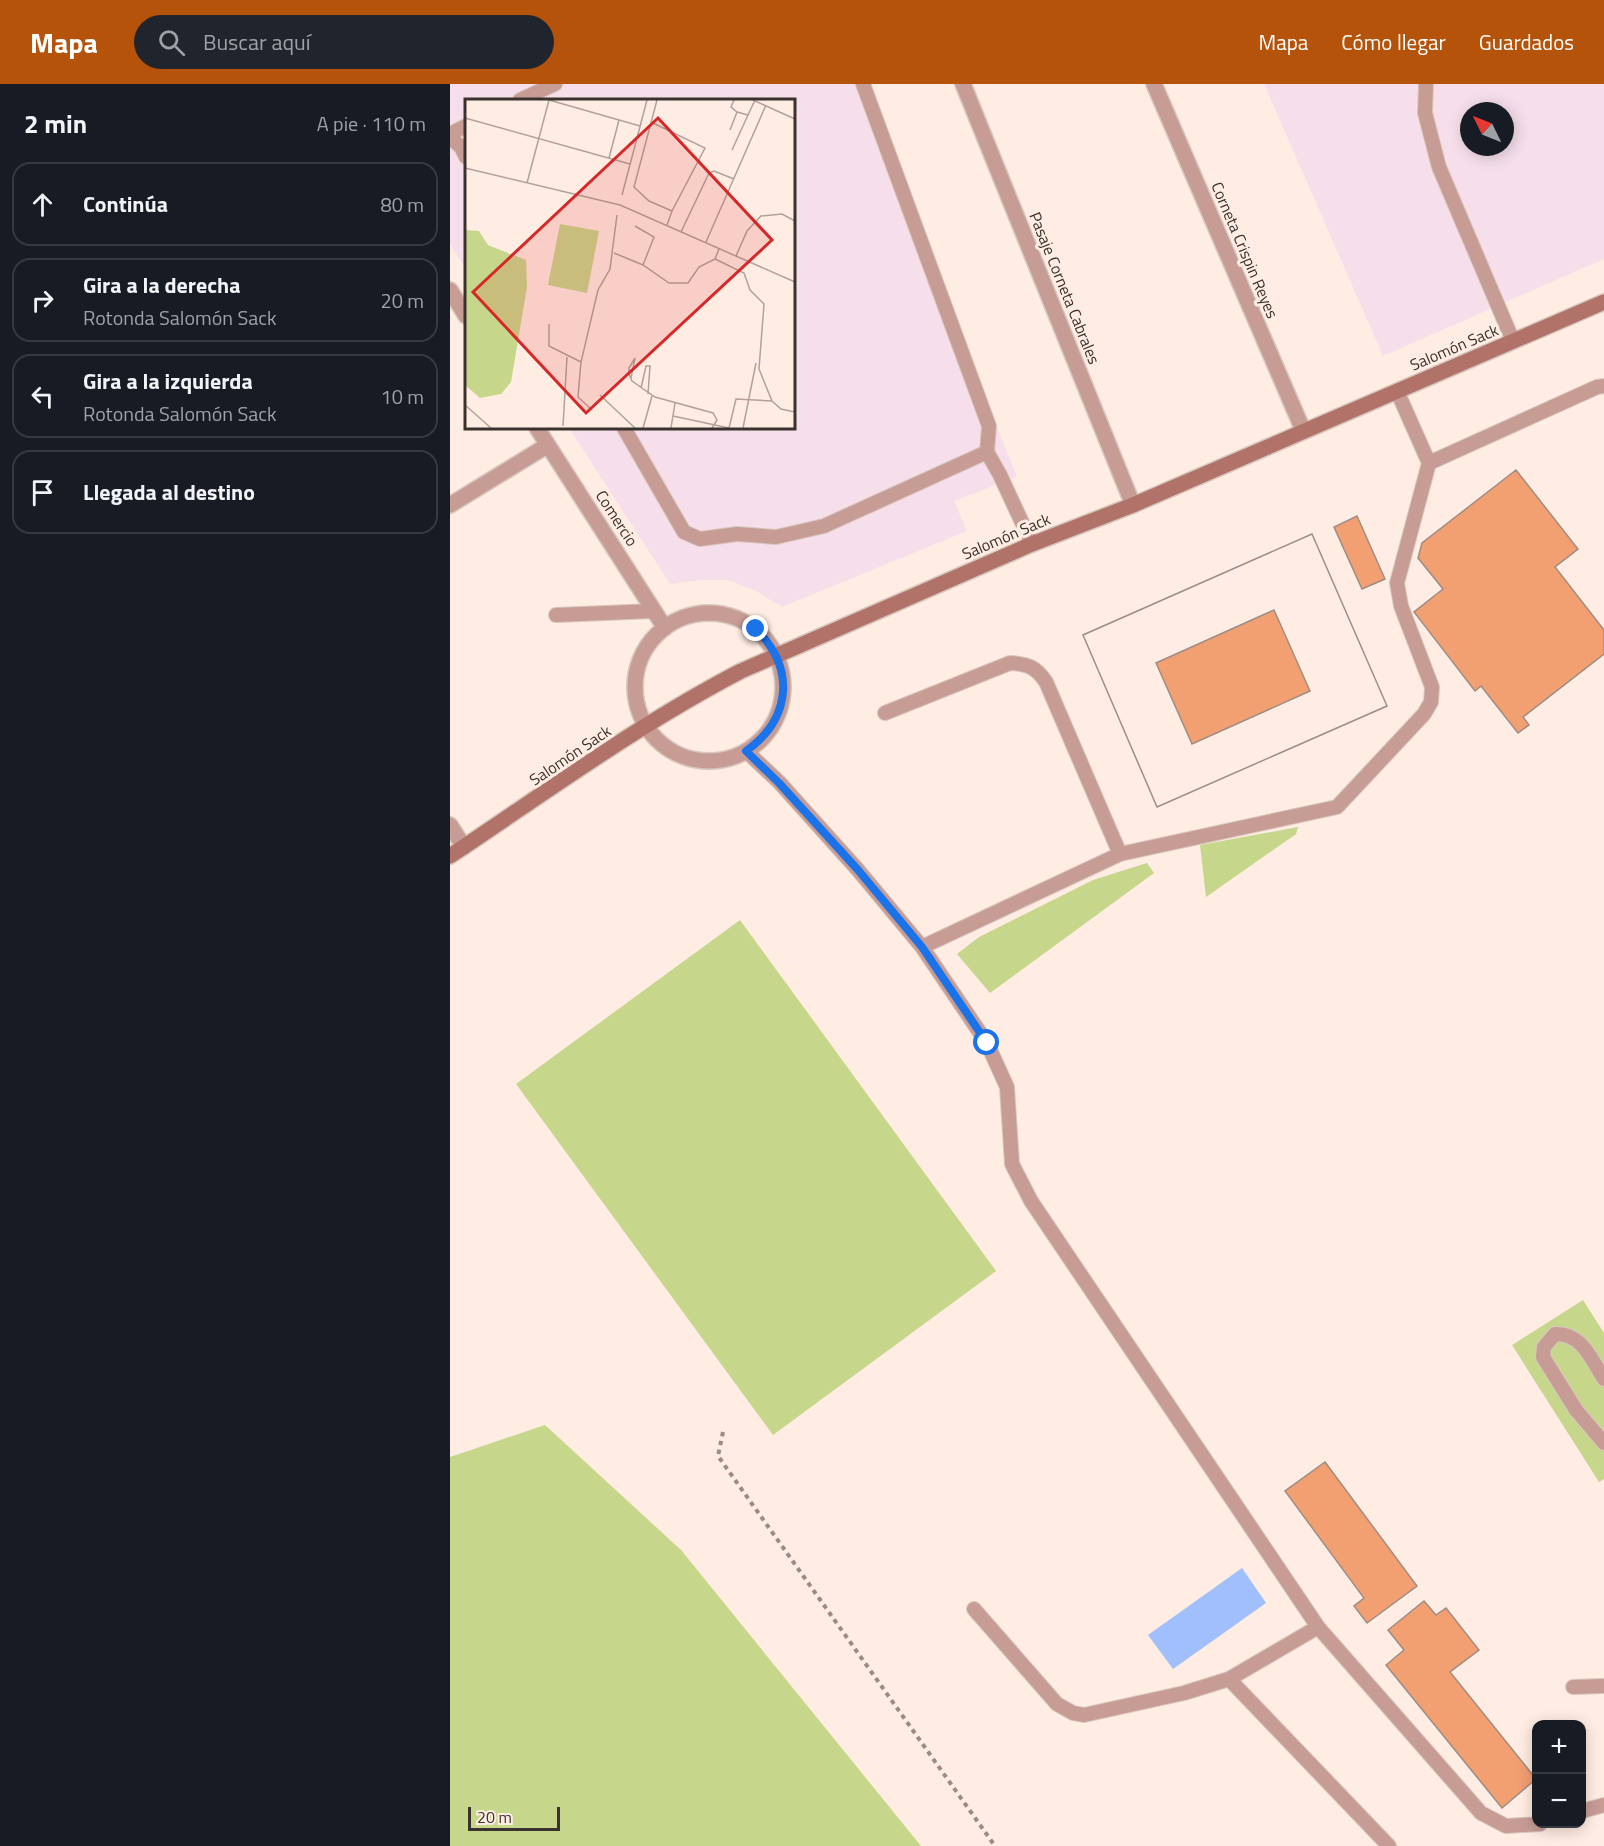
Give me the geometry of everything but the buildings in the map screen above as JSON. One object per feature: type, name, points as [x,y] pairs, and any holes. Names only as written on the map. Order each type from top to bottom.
[{"type":"street","name":"Pasaje Corneta Cabrales","points":[[963,84],[1133,505]]},
{"type":"street","name":"Corneta Crispin Reyes","points":[[1154,84],[1303,430]]},
{"type":"street","points":[[450,290],[465,314]]},
{"type":"street","name":"Salomón Sack","points":[[450,856],[646,725],[707,688],[776,655],[1032,544],[1133,505],[1604,302]]},
{"type":"street","name":"Comercio","points":[[538,429],[665,628]]},
{"type":"street","points":[[450,505],[548,445]]},
{"type":"street","points":[[711,613],[727,615],[756,629],[776,655],[782,670],[783,686],[777,716],[764,736],[746,751],[731,758],[715,761],[691,758],[669,749],[656,739],[639,712],[636,681],[645,652],[654,638],[679,620],[711,613]]},
{"type":"street","points":[[450,825],[464,847]]},
{"type":"lane","points":[[522,99],[555,84]]},
{"type":"lane","points":[[863,84],[989,426],[987,452],[1032,544]]},
{"type":"lane","points":[[1426,84],[1425,113],[1439,167],[1513,341]]},
{"type":"lane","points":[[465,127],[450,135],[465,155]]},
{"type":"lane","points":[[1429,464],[1597,387],[1604,386]]},
{"type":"lane","points":[[922,947],[1120,854],[1337,807],[1424,714],[1431,702],[1432,687],[1401,606],[1397,583],[1429,464],[1397,391]]},
{"type":"lane","points":[[625,429],[684,532],[700,539],[737,534],[776,537],[824,526],[987,452]]},
{"type":"lane","points":[[556,615],[654,611]]},
{"type":"lane","points":[[885,713],[1010,663],[1029,664],[1046,682],[1120,854]]},
{"type":"lane","points":[[746,751],[779,783],[850,861],[922,947],[987,1043],[1007,1087],[1012,1164],[1031,1201],[1318,1627],[1481,1813],[1506,1826],[1532,1824]]},
{"type":"lane","points":[[1604,1379],[1578,1339],[1566,1334],[1555,1334],[1544,1347],[1543,1358],[1576,1410],[1604,1443]]},
{"type":"lane","points":[[974,1609],[1057,1704],[1073,1713],[1084,1715],[1173,1695],[1229,1679],[1318,1627]]},
{"type":"lane","points":[[1229,1679],[1389,1846]]},
{"type":"lane","points":[[1573,1688],[1604,1686]]},
{"type":"lane","points":[[1586,1809],[1604,1804]]},
{"type":"path","points":[[723,1432],[718,1456],[995,1846]]},
{"type":"shaded area","points":[[450,84],[860,84],[1017,477],[954,501],[967,531],[782,607],[756,591],[727,580],[700,580],[670,584],[570,429],[795,429],[795,99],[465,99],[465,267],[450,244]]},
{"type":"shaded area","points":[[1264,84],[1604,84],[1604,259],[1383,356]]},
{"type":"green space","points":[[1298,827],[1296,834],[1206,897],[1200,845]]},
{"type":"green space","points":[[1147,863],[1154,873],[990,993],[957,954],[979,937],[1093,880]]},
{"type":"green space","points":[[740,920],[996,1271],[773,1435],[516,1084]]},
{"type":"green space","points":[[1583,1300],[1604,1333],[1604,1479],[1599,1482],[1512,1345]]},
{"type":"green space","points":[[545,1425],[681,1550],[921,1846],[450,1846],[450,1457]]},
{"type":"water","points":[[1242,1568],[1266,1603],[1173,1669],[1148,1635]]},
{"type":"route","points":[[756,629],[776,655],[782,670],[782,701],[769,730],[759,742],[746,751],[779,783],[858,870],[922,947],[987,1043]]}]
